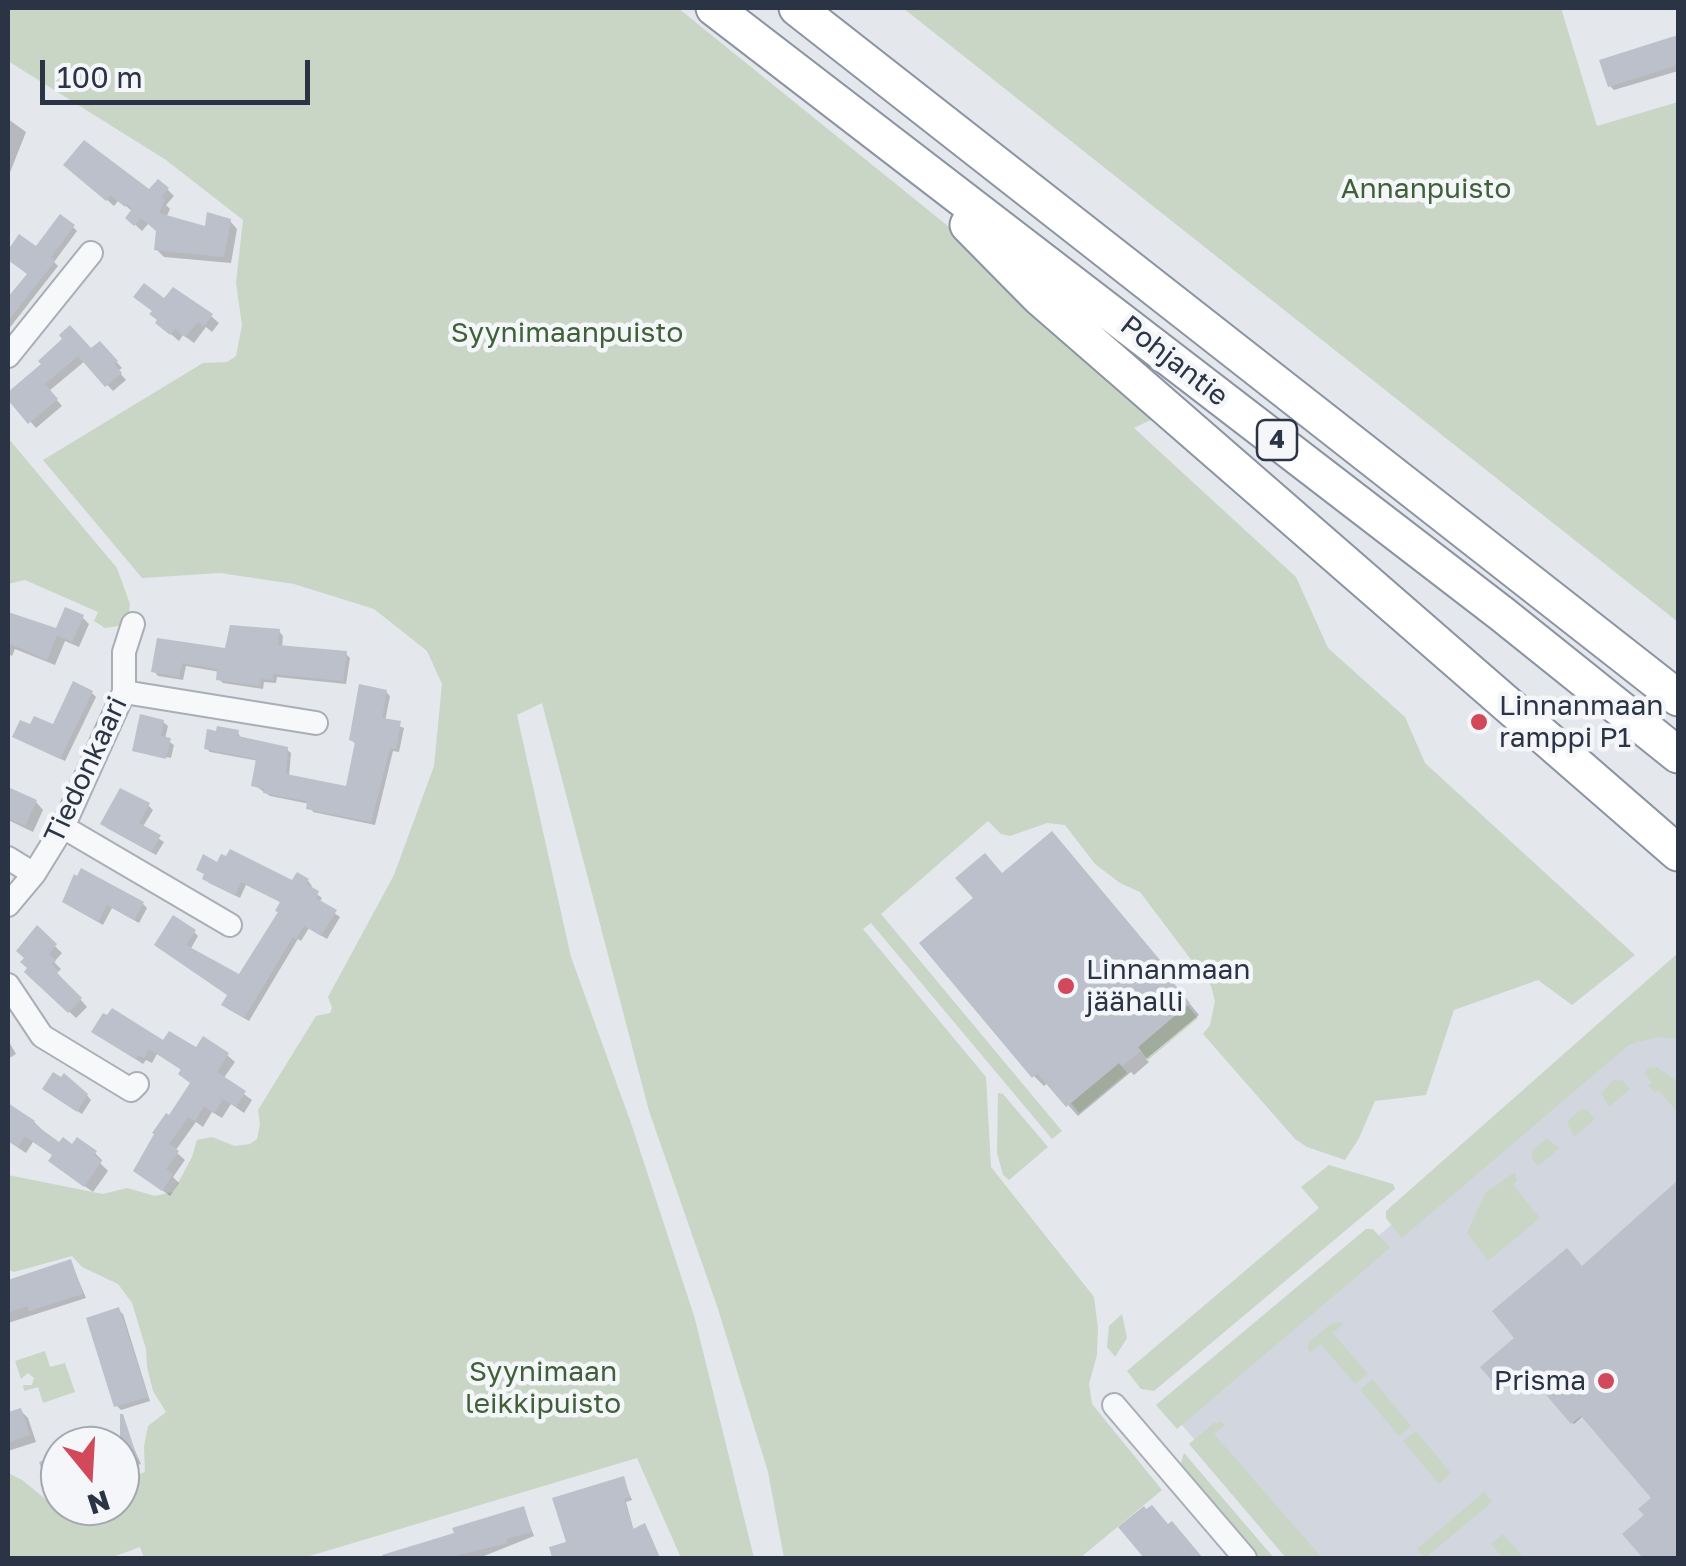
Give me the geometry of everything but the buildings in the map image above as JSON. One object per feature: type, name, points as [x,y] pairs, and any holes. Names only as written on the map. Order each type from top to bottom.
[{"type":"highway","name":"Pohjantie","points":[[714,8],[1486,602],[1678,755]]},
{"type":"highway","name":"Pohjantie","points":[[797,8],[1676,695]]},
{"type":"highway","points":[[873,128],[1038,297],[1327,548],[1419,657],[1540,756],[1628,809],[1678,852]]},
{"type":"street","points":[[8,356],[91,253]]},
{"type":"street","name":"Tiedonkaari","points":[[8,905],[34,874],[64,827],[124,692],[124,652],[133,624]]},
{"type":"street","points":[[124,692],[316,722]]},
{"type":"street","points":[[64,827],[230,925]]},
{"type":"street","points":[[8,858],[34,874]]},
{"type":"street","points":[[8,985],[42,1036],[131,1090],[136,1084]]},
{"type":"street","points":[[1114,1406],[1245,1558]]},
{"type":"shaded area","points":[[1672,989],[1678,995],[1678,1558],[1296,1558],[1170,1411]]},
{"type":"green space","points":[[8,8],[678,8],[1037,298],[1167,412],[1134,428],[1296,577],[1328,648],[1405,717],[1425,763],[1635,955],[1572,1005],[1538,980],[1454,1010],[1426,1095],[1375,1101],[1345,1160],[1295,1139],[1203,1034],[1210,1025],[1215,1001],[1211,986],[1140,892],[1095,864],[1065,825],[1047,823],[1010,836],[1001,834],[988,821],[881,914],[1062,1131],[1052,1139],[871,923],[863,929],[986,1077],[991,1167],[1094,1297],[1098,1328],[1097,1355],[1089,1384],[1092,1404],[1162,1490],[1080,1558],[784,1558],[768,1472],[718,1309],[649,1111],[542,703],[517,715],[571,957],[695,1319],[754,1558],[681,1558],[637,1458],[303,1558],[144,1558],[140,1547],[110,1558],[8,1558],[8,1473],[40,1495],[40,1526],[140,1526],[140,1474],[145,1472],[148,1426],[166,1412],[153,1391],[132,1303],[118,1284],[82,1267],[72,1256],[14,1272],[8,1270],[8,1175],[103,1194],[127,1188],[155,1196],[173,1192],[197,1140],[212,1137],[235,1146],[257,1139],[258,1110],[316,1016],[330,1013],[328,997],[394,875],[434,766],[442,684],[427,651],[374,609],[294,584],[220,573],[142,578],[43,460],[203,363],[227,362],[236,356],[242,325],[236,283],[243,220],[166,160],[8,61]]},
{"type":"green space","name":"Annanpuisto","points":[[903,8],[1561,8],[1597,126],[1678,102],[1678,622]]},
{"type":"green space","points":[[8,438],[117,568],[130,604],[127,625],[105,628],[94,621],[98,612],[25,580],[8,584]]},
{"type":"green space","points":[[1678,953],[1678,1039],[1658,1037],[1630,1044],[1402,1238],[1386,1218],[1386,1211]]},
{"type":"green space","points":[[1187,1005],[1198,1018],[1148,1060],[1138,1047]]},
{"type":"green space","points":[[1119,1063],[1127,1073],[1079,1113],[1071,1103]]},
{"type":"green space","points":[[1657,1067],[1678,1082],[1678,1113],[1659,1090],[1655,1093],[1648,1085],[1652,1082],[1644,1074]]},
{"type":"green space","points":[[1614,1080],[1623,1081],[1630,1089],[1609,1107],[1601,1093]]},
{"type":"green space","points":[[998,1093],[1048,1147],[1009,1180],[1003,1175],[997,1153]]},
{"type":"green space","points":[[1581,1109],[1595,1119],[1574,1137],[1567,1122]]},
{"type":"green space","points":[[1547,1139],[1560,1148],[1538,1166],[1532,1159],[1532,1150]]},
{"type":"green space","points":[[1329,1165],[1393,1184],[1395,1189],[1154,1391],[1141,1389],[1127,1371],[1319,1208],[1301,1187]]},
{"type":"green space","points":[[1515,1172],[1517,1181],[1513,1185],[1540,1218],[1488,1261],[1467,1233],[1486,1192]]},
{"type":"green space","points":[[1366,1229],[1373,1229],[1390,1248],[1177,1429],[1156,1405]]},
{"type":"green space","points":[[1122,1314],[1127,1338],[1115,1357],[1107,1347],[1109,1326]]},
{"type":"green space","points":[[1332,1323],[1343,1324],[1333,1333],[1368,1374],[1355,1384],[1321,1344],[1310,1352],[1308,1349],[1309,1342]]},
{"type":"green space","points":[[45,1351],[50,1367],[65,1363],[75,1392],[43,1403],[38,1387],[24,1391],[23,1385],[32,1385],[34,1378],[28,1373],[21,1379],[15,1361]]},
{"type":"green space","points":[[1372,1379],[1411,1426],[1399,1436],[1360,1390]]},
{"type":"green space","points":[[1214,1423],[1225,1425],[1214,1434],[1322,1558],[1286,1558],[1189,1444]]},
{"type":"green space","points":[[1416,1431],[1451,1473],[1439,1484],[1403,1441]]},
{"type":"green space","points":[[1184,1453],[1274,1558],[1257,1558],[1184,1473]]},
{"type":"green space","points":[[1484,1492],[1492,1502],[1425,1558],[1417,1549]]},
{"type":"green space","points":[[1503,1534],[1524,1558],[1503,1558],[1491,1544]]},
{"type":"place","name":"Linnanmaan ramppi P1","points":[[1479,722]]},
{"type":"place","name":"Linnanmaan jäähalli","points":[[1066,986]]},
{"type":"place","name":"Prisma","points":[[1606,1381]]},
{"type":"park label","name":"Syynimaanpuisto","points":[[567,333]]},
{"type":"park label","name":"Syynimaan leikkipuisto","points":[[543,1388]]}]
